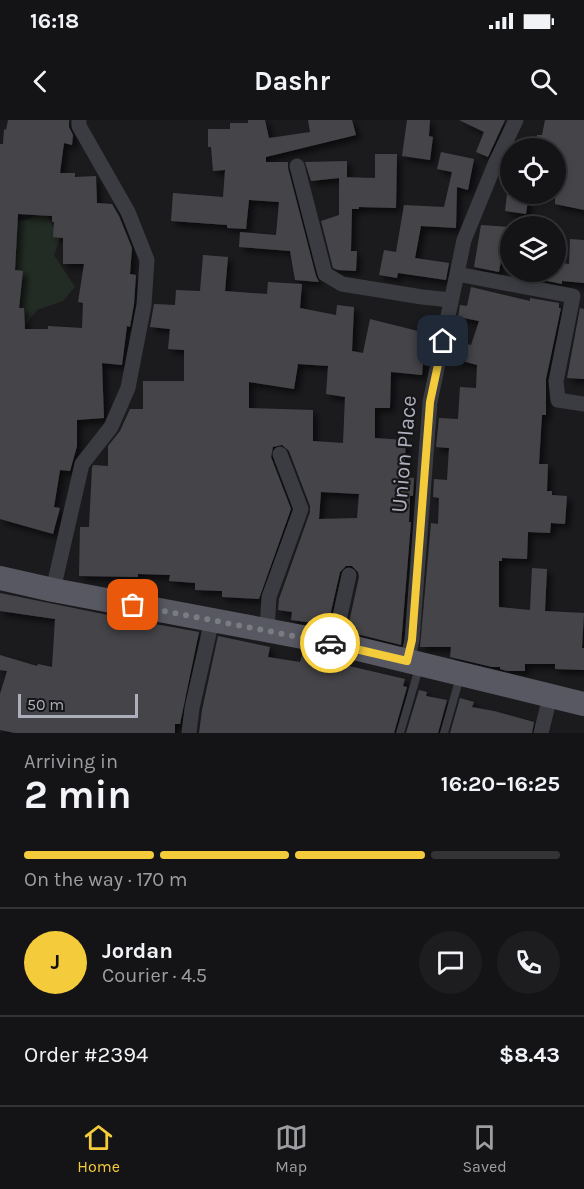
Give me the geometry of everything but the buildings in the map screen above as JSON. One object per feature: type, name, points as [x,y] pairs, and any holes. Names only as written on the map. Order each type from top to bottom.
[{"type":"main road","points":[[0,578],[334,643],[584,704]]},
{"type":"street","points":[[53,590],[82,464],[111,427],[128,388],[144,305],[147,260],[128,212],[80,126],[79,120]]},
{"type":"street","name":"Union Place","points":[[414,663],[412,640],[430,402],[464,240],[516,120]]},
{"type":"street","points":[[297,166],[325,274],[342,284],[451,300]]},
{"type":"street","points":[[456,274],[578,296],[556,381],[558,400],[584,404]]},
{"type":"street","points":[[267,630],[269,597],[301,509],[280,454]]},
{"type":"street","points":[[334,643],[349,575]]},
{"type":"street","points":[[189,733],[192,708],[212,620]]},
{"type":"street","points":[[541,733],[550,697]]},
{"type":"lane","points":[[400,733],[414,663]]},
{"type":"lane","points":[[444,733],[460,674]]},
{"type":"shaded area","points":[[39,211],[46,213],[60,239],[54,255],[75,287],[63,301],[37,310],[24,327],[0,327],[0,224],[30,219]]},
{"type":"way so far","points":[[133,605],[330,643]]},
{"type":"route","points":[[330,643],[407,661],[412,640],[430,402],[443,341]]}]
